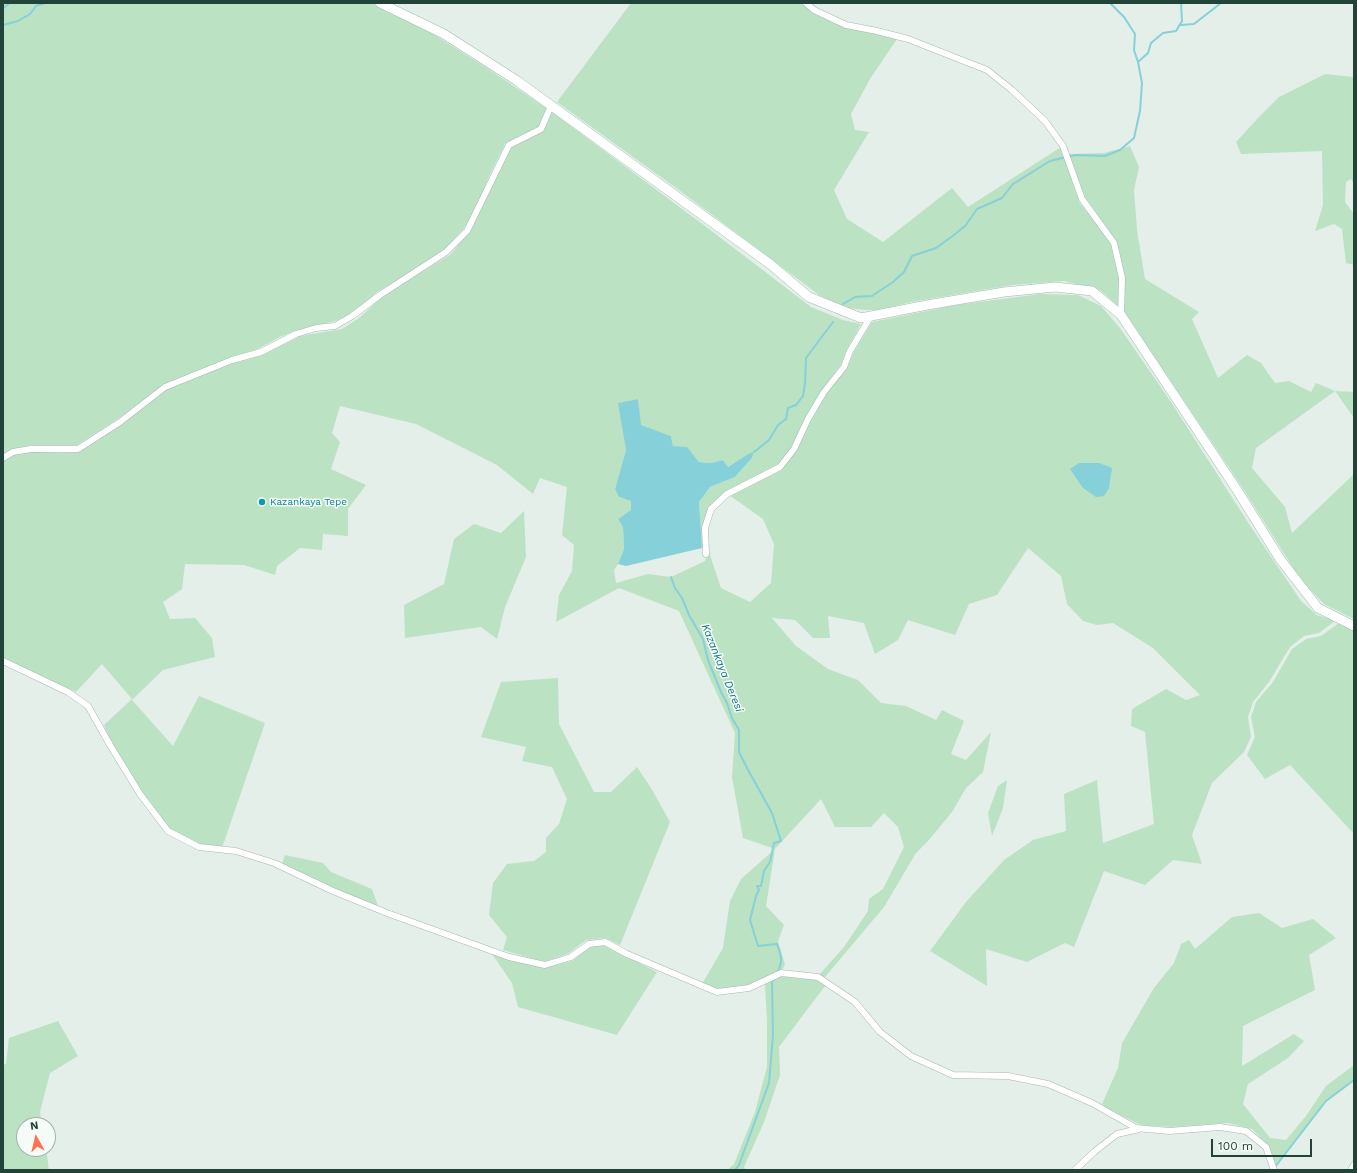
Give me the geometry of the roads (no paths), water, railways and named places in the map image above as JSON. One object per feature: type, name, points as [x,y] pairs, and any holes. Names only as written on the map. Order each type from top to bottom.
[{"type":"street","points":[[380,3],[444,34],[516,80],[770,264],[809,297],[861,318],[1004,292],[1055,287],[1092,291],[1121,315],[1237,490],[1280,559],[1318,608],[1354,626]]},
{"type":"street","points":[[806,3],[814,10],[846,25],[908,39],[987,70],[1012,90],[1045,121],[1063,146],[1082,199],[1114,243],[1122,278],[1121,315]]},
{"type":"street","points":[[3,458],[13,452],[31,449],[78,449],[120,422],[165,387],[232,360],[261,352],[296,334],[316,328],[335,326],[352,316],[380,295],[446,252],[467,231],[509,145],[541,129],[551,106]]},
{"type":"street","points":[[706,554],[705,528],[711,509],[727,494],[780,467],[794,449],[808,419],[824,392],[844,367],[850,351],[871,316]]},
{"type":"street","points":[[3,661],[68,692],[88,706],[140,794],[168,830],[199,847],[236,852],[274,863],[333,891],[387,913],[509,957],[545,965],[571,957],[589,944],[605,942],[634,957],[717,992],[749,988],[781,973],[818,977],[855,1002],[880,1032],[911,1056],[953,1075],[1008,1076],[1048,1084],[1092,1104],[1136,1128],[1169,1131],[1220,1127],[1246,1131],[1266,1147],[1274,1170]]},
{"type":"street","points":[[1075,1170],[1094,1152],[1117,1134],[1143,1128]]},
{"type":"street","points":[[1351,1170],[1354,1165]]},
{"type":"water","points":[[638,399],[641,425],[671,436],[673,446],[687,447],[699,462],[711,463],[723,460],[728,467],[748,454],[754,452],[752,458],[735,477],[710,487],[699,502],[702,548],[626,566],[618,564],[624,549],[623,527],[618,519],[631,510],[631,501],[619,497],[615,489],[626,450],[618,403]]},
{"type":"water","points":[[1079,463],[1099,463],[1112,468],[1109,488],[1104,496],[1096,497],[1083,488],[1070,469]]},
{"type":"waterway","points":[[3,8],[10,3]]},
{"type":"waterway","points":[[3,25],[18,21],[30,14],[36,6],[45,3]]},
{"type":"waterway","points":[[1110,3],[1124,17],[1135,34],[1134,50],[1138,62]]},
{"type":"waterway","points":[[843,304],[855,297],[872,296],[893,282],[904,272],[912,256],[936,248],[966,225],[977,209],[1002,198],[1013,184],[1050,161],[1075,155],[1105,156],[1120,150],[1134,138],[1140,111],[1142,83],[1138,62],[1148,53],[1151,43],[1163,33],[1176,31],[1182,21],[1181,3]]},
{"type":"waterway","points":[[1181,25],[1194,24],[1221,3]]},
{"type":"waterway","points":[[754,452],[769,440],[778,425],[786,419],[788,408],[796,405],[803,396],[806,358],[833,322]]},
{"type":"waterway","name":"Kazankaya Deresi","points":[[671,577],[675,588],[682,598],[689,615],[703,639],[708,660],[732,718],[739,730],[739,752],[772,813],[781,841],[774,843],[770,862],[764,871],[761,886],[757,886],[759,890],[750,920],[758,946],[777,944],[781,959],[777,973]]},
{"type":"waterway","name":"Kazankaya Deresi","points":[[735,1170],[739,1165],[769,1083],[773,1035],[772,982],[774,979]]},
{"type":"waterway","points":[[1275,1167],[1326,1101],[1354,1080]]},
{"type":"place","name":"Kazankaya Tepe","points":[[262,502]]}]
